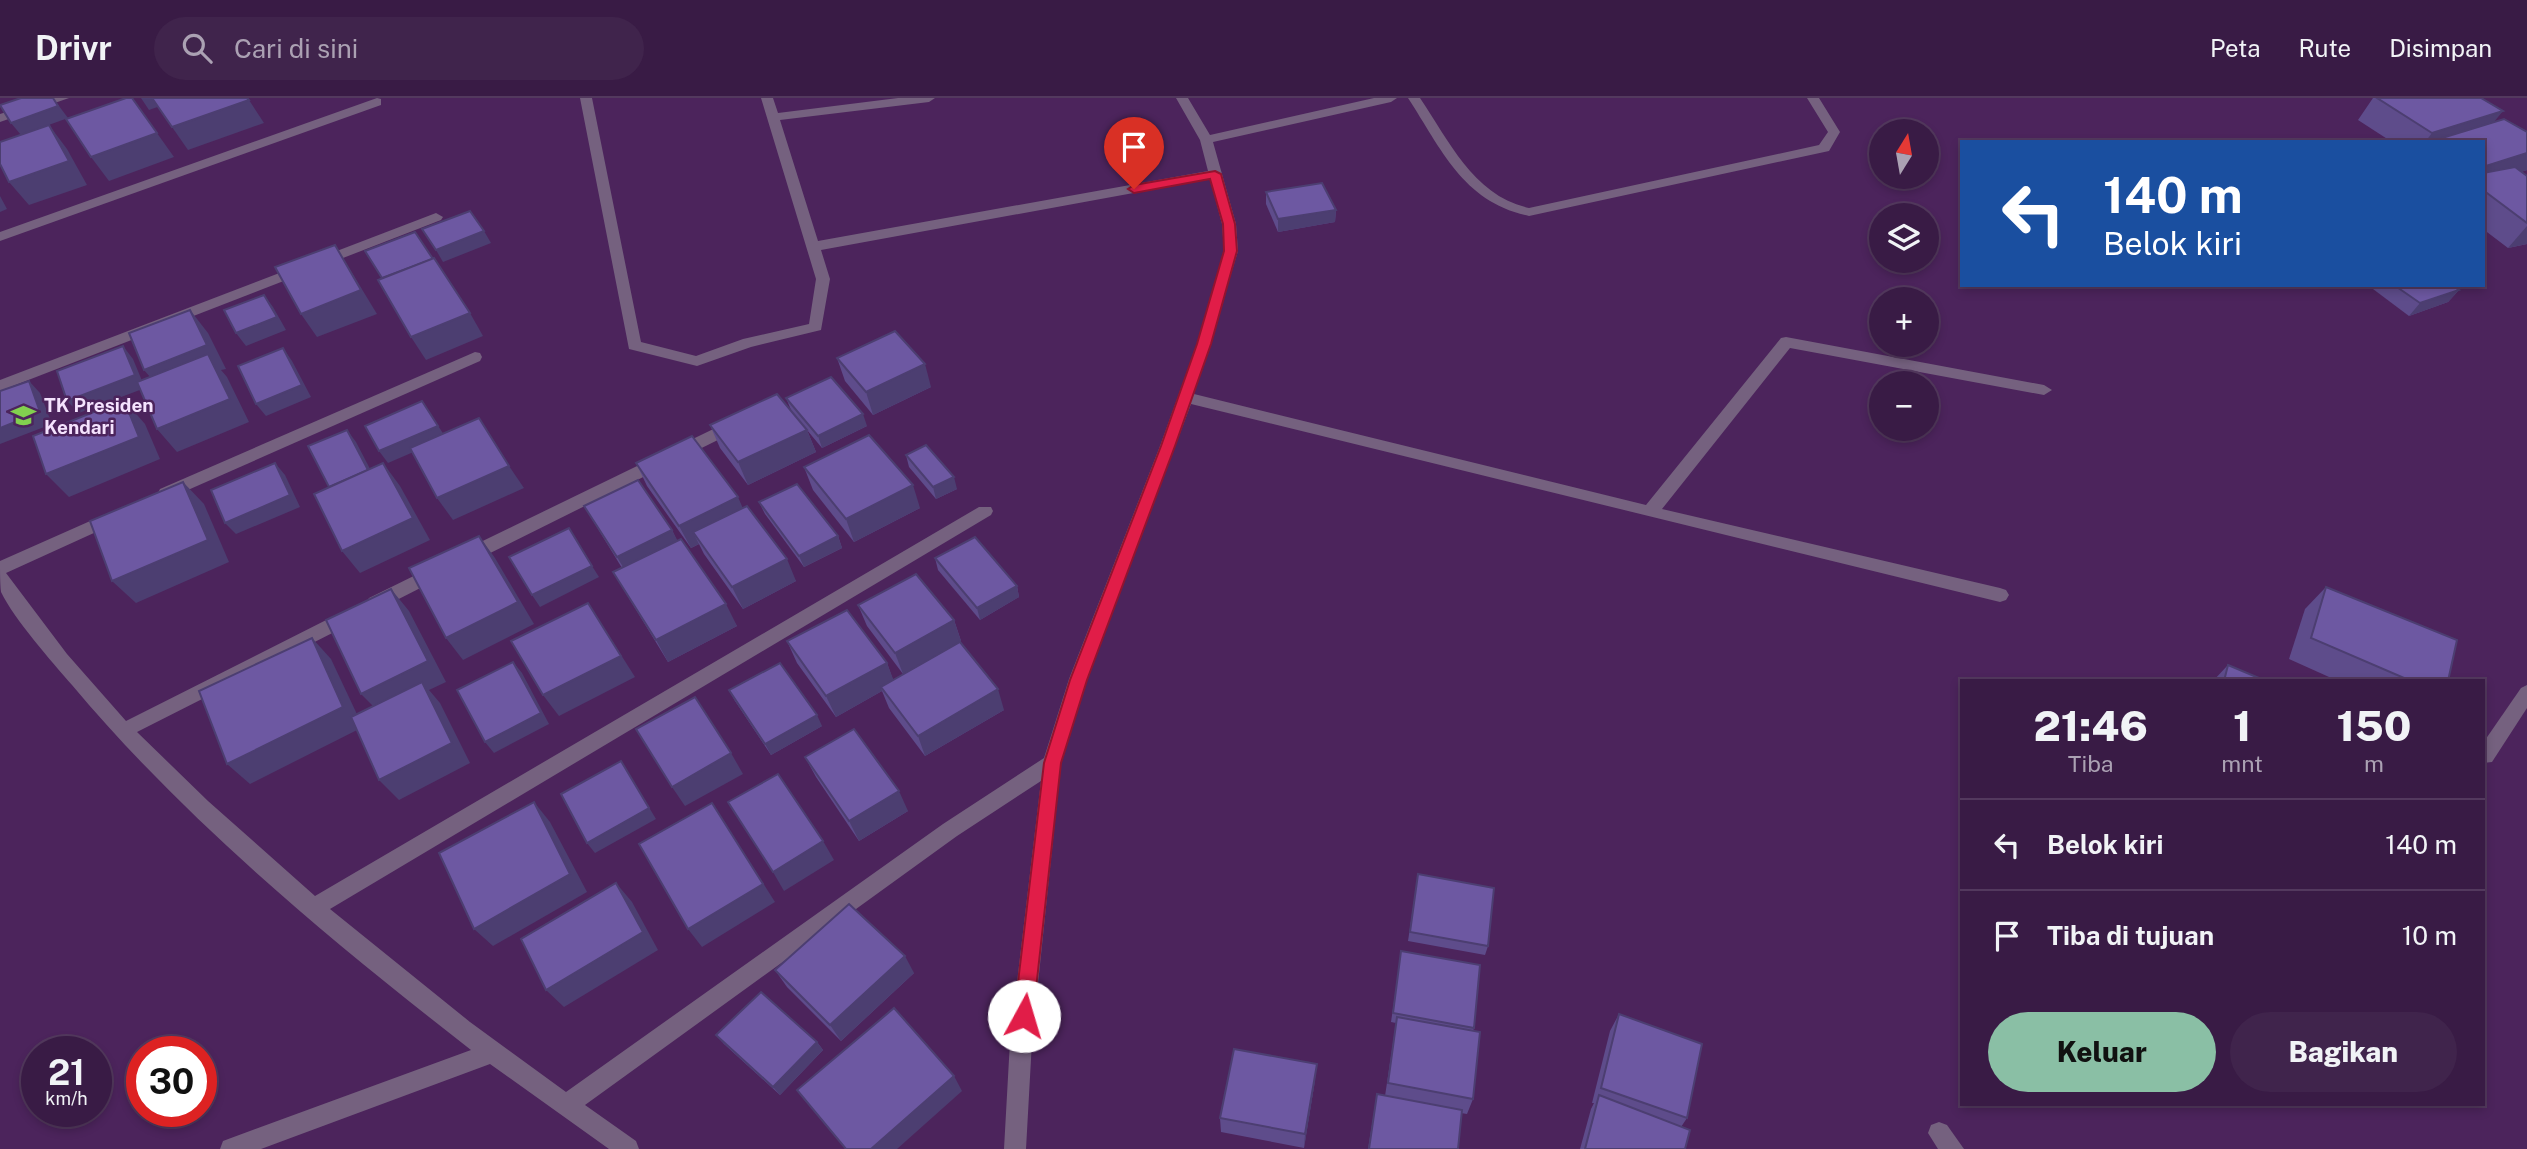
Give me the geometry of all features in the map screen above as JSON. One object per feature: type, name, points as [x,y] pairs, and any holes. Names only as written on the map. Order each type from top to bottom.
[{"type":"street","points":[[0,118],[63,98]]},
{"type":"street","points":[[586,98],[634,345],[696,361],[748,343],[816,327],[823,279],[767,98]]},
{"type":"street","points":[[773,117],[929,98]]},
{"type":"street","points":[[1014,1149],[1021,1041],[1052,763],[1078,680],[1204,344],[1231,251],[1229,224],[1206,140],[1182,98]]},
{"type":"street","points":[[1206,140],[1391,98]]},
{"type":"street","points":[[1414,98],[1478,190],[1493,202],[1512,211],[1528,212],[1824,148],[1834,132],[1813,98]]},
{"type":"street","points":[[0,236],[377,102]]},
{"type":"street","points":[[812,247],[1215,174]]},
{"type":"street","points":[[0,386],[436,217]]},
{"type":"street","points":[[1650,512],[1786,342],[2044,390]]},
{"type":"street","points":[[153,499],[475,357]]},
{"type":"street","points":[[1185,397],[2000,595]]},
{"type":"street","points":[[122,731],[751,416]]},
{"type":"street","points":[[0,568],[128,511]]},
{"type":"street","points":[[313,908],[985,511]]},
{"type":"street","points":[[0,577],[28,619],[122,731],[215,822],[392,975],[492,1053],[568,1104],[628,1149]]},
{"type":"street","points":[[2485,757],[2527,693]]},
{"type":"street","points":[[568,1104],[950,830],[1052,763]]},
{"type":"street","points":[[231,1149],[492,1053]]},
{"type":"building","points":[[21,98],[53,98],[58,106],[11,123],[0,105]]},
{"type":"building","points":[[132,98],[157,133],[91,157],[66,119]]},
{"type":"building","points":[[152,98],[247,98],[249,100],[172,127]]},
{"type":"building","points":[[2377,98],[2481,98],[2503,111],[2432,133]]},
{"type":"building","points":[[2504,119],[2527,132],[2527,153],[2486,166],[2485,140],[2442,138]]},
{"type":"building","points":[[49,125],[69,161],[9,182],[0,164],[0,142]]},
{"type":"building","points":[[2515,167],[2527,176],[2527,223],[2485,192],[2485,173]]},
{"type":"building","points":[[1322,183],[1336,210],[1278,219],[1266,192]]},
{"type":"building","points":[[470,211],[484,231],[436,250],[422,229]]},
{"type":"building","points":[[415,232],[433,259],[382,278],[365,251]]},
{"type":"building","points":[[335,245],[361,290],[301,314],[275,267]]},
{"type":"building","points":[[434,258],[470,313],[411,337],[378,280]]},
{"type":"building","points":[[2397,287],[2455,287],[2459,290],[2420,303]]},
{"type":"building","points":[[264,295],[277,317],[236,333],[224,310]]},
{"type":"building","points":[[190,310],[207,345],[144,370],[129,333]]},
{"type":"building","points":[[895,331],[925,364],[866,392],[837,358]]},
{"type":"building","points":[[123,346],[135,375],[67,401],[57,371]]},
{"type":"building","points":[[283,348],[302,385],[256,404],[238,366]]},
{"type":"building","points":[[208,354],[230,399],[157,429],[137,382]]},
{"type":"building","points":[[831,377],[863,414],[818,436],[786,398]]},
{"type":"building","points":[[29,381],[40,412],[0,428],[0,391]]},
{"type":"building","points":[[777,394],[807,430],[738,462],[710,425]]},
{"type":"building","points":[[124,400],[139,437],[46,474],[33,436]]},
{"type":"building","points":[[422,401],[438,426],[379,451],[365,426]]},
{"type":"building","points":[[479,418],[509,466],[437,498],[410,448]]},
{"type":"building","points":[[347,430],[368,470],[329,487],[308,446]]},
{"type":"building","points":[[869,435],[913,485],[846,519],[804,467]]},
{"type":"building","points":[[692,436],[738,497],[679,526],[636,463]]},
{"type":"building","points":[[926,445],[954,477],[933,487],[906,455]]},
{"type":"building","points":[[275,463],[290,495],[225,523],[211,490]]},
{"type":"building","points":[[383,463],[413,518],[342,551],[314,494]]},
{"type":"building","points":[[638,480],[672,530],[617,557],[584,506]]},
{"type":"building","points":[[183,482],[208,540],[112,581],[90,521]]},
{"type":"building","points":[[797,484],[838,536],[799,556],[759,502]]},
{"type":"building","points":[[747,506],[787,559],[732,587],[693,532]]},
{"type":"building","points":[[569,528],[592,566],[532,595],[509,557]]},
{"type":"building","points":[[479,536],[518,602],[446,638],[409,568]]},
{"type":"building","points":[[975,537],[1017,586],[977,608],[935,558]]},
{"type":"building","points":[[681,539],[726,604],[656,640],[613,572]]},
{"type":"building","points":[[916,574],[954,620],[895,653],[858,605]]},
{"type":"building","points":[[2326,587],[2457,640],[2448,679],[2406,679],[2311,638]]},
{"type":"building","points":[[391,589],[428,661],[361,694],[326,620]]},
{"type":"building","points":[[588,603],[621,656],[543,695],[511,641]]},
{"type":"building","points":[[847,610],[887,663],[826,696],[787,641]]},
{"type":"building","points":[[312,638],[343,707],[227,764],[199,691]]},
{"type":"building","points":[[960,642],[998,689],[918,736],[881,687]]},
{"type":"building","points":[[513,662],[541,713],[485,742],[457,690]]},
{"type":"building","points":[[780,663],[817,715],[765,744],[729,690]]},
{"type":"building","points":[[2228,665],[2261,679],[2224,679]]},
{"type":"building","points":[[422,682],[452,743],[379,780],[351,717]]},
{"type":"building","points":[[695,697],[731,753],[672,787],[636,729]]},
{"type":"building","points":[[854,729],[899,791],[849,821],[805,757]]},
{"type":"building","points":[[621,761],[649,808],[587,843],[561,794]]},
{"type":"building","points":[[778,774],[823,841],[773,872],[728,802]]},
{"type":"building","points":[[534,802],[570,874],[474,929],[439,853]]},
{"type":"building","points":[[712,803],[763,884],[688,929],[639,844]]},
{"type":"building","points":[[1418,874],[1494,888],[1488,946],[1410,932]]},
{"type":"building","points":[[616,883],[643,932],[546,990],[521,939]]},
{"type":"building","points":[[849,904],[905,956],[830,1025],[775,970]]},
{"type":"building","points":[[1401,951],[1480,965],[1474,1028],[1393,1013]]},
{"type":"building","points":[[761,992],[817,1042],[773,1087],[716,1035]]},
{"type":"building","points":[[894,1008],[954,1076],[871,1149],[846,1149],[797,1090]]},
{"type":"building","points":[[1619,1014],[1702,1044],[1687,1118],[1601,1088]]},
{"type":"building","points":[[1397,1017],[1480,1032],[1473,1099],[1388,1083]]},
{"type":"building","points":[[1234,1049],[1317,1064],[1305,1134],[1220,1118]]},
{"type":"building","points":[[1377,1094],[1462,1110],[1458,1149],[1369,1149]]},
{"type":"building","points":[[1599,1095],[1690,1130],[1685,1149],[1585,1149]]},
{"type":"place","name":"TK Presiden Kendari","points":[[24,416]]},
{"type":"route","points":[[1024,1016],[1052,763],[1078,680],[1168,446],[1204,344],[1231,251],[1229,224],[1215,174],[1134,189]]}]
